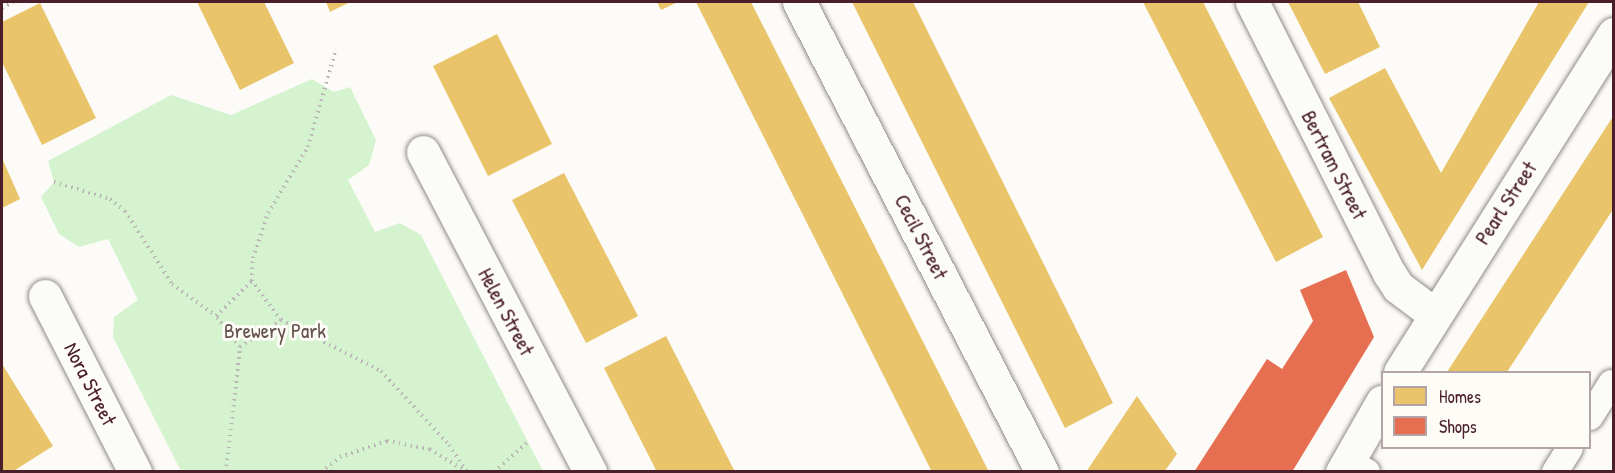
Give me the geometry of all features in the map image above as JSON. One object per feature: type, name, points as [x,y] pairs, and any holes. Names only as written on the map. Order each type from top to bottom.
[{"type":"street","name":"Cecil Street","points":[[799,2],[1042,471]]},
{"type":"street","name":"Bertram Street","points":[[1252,2],[1389,273],[1434,314]]},
{"type":"street","name":"Pearl Street","points":[[1401,371],[1434,314],[1614,34]]},
{"type":"street","name":"Helen Street","points":[[423,152],[590,471]]},
{"type":"street","name":"Nora Street","points":[[45,296],[135,471]]},
{"type":"street","points":[[1352,468],[1381,406]]},
{"type":"lane","points":[[1591,415],[1611,383]]},
{"type":"lane","points":[[1555,471],[1569,449]]},
{"type":"path","points":[[2,8],[14,2]]},
{"type":"path","points":[[216,316],[252,281],[261,231],[308,147],[336,50]]},
{"type":"path","points":[[54,182],[110,199],[125,211],[172,284],[216,316],[240,347],[226,471]]},
{"type":"path","points":[[252,281],[281,320],[381,371],[449,444],[466,471]]},
{"type":"path","points":[[240,347],[281,320]]},
{"type":"path","points":[[321,471],[339,457],[387,441],[430,449],[466,471]]},
{"type":"green space","name":"Brewery Park","points":[[312,79],[334,92],[350,87],[376,140],[369,165],[348,180],[375,232],[400,223],[421,235],[543,471],[181,471],[113,337],[114,317],[138,300],[108,239],[79,247],[59,234],[41,197],[54,182],[48,161],[171,95],[231,115]]},
{"type":"building: Homes","points":[[197,2],[264,2],[294,63],[240,90]]},
{"type":"building: Homes","points":[[326,2],[350,2],[330,12]]},
{"type":"building: Homes","points":[[657,2],[678,2],[661,10]]},
{"type":"building: Homes","points":[[696,2],[751,2],[989,472],[932,472]]},
{"type":"building: Homes","points":[[852,2],[913,2],[1113,403],[1065,428]]},
{"type":"building: Homes","points":[[1143,2],[1203,2],[1323,237],[1276,262]]},
{"type":"building: Homes","points":[[1288,2],[1358,2],[1380,47],[1325,74]]},
{"type":"building: Homes","points":[[1539,2],[1589,2],[1422,270],[1329,98],[1385,68],[1441,173]]},
{"type":"building: Homes","points":[[40,3],[96,118],[42,145],[2,62],[2,22]]},
{"type":"building: Homes","points":[[497,34],[552,144],[488,176],[433,66]]},
{"type":"building: Homes","points":[[1614,115],[1614,208],[1508,371],[1448,371]]},
{"type":"building: Homes","points":[[2,158],[20,199],[2,208]]},
{"type":"building: Homes","points":[[564,173],[638,316],[586,343],[512,200]]},
{"type":"building: Homes","points":[[666,336],[735,472],[657,472],[604,368]]},
{"type":"building: Homes","points":[[2,364],[53,446],[12,472],[2,472]]},
{"type":"building: Homes","points":[[1137,396],[1177,454],[1164,472],[1086,472]]},
{"type":"building: Shops","points":[[1346,270],[1374,337],[1292,472],[1194,472],[1267,359],[1282,369],[1313,321],[1300,290]]}]
